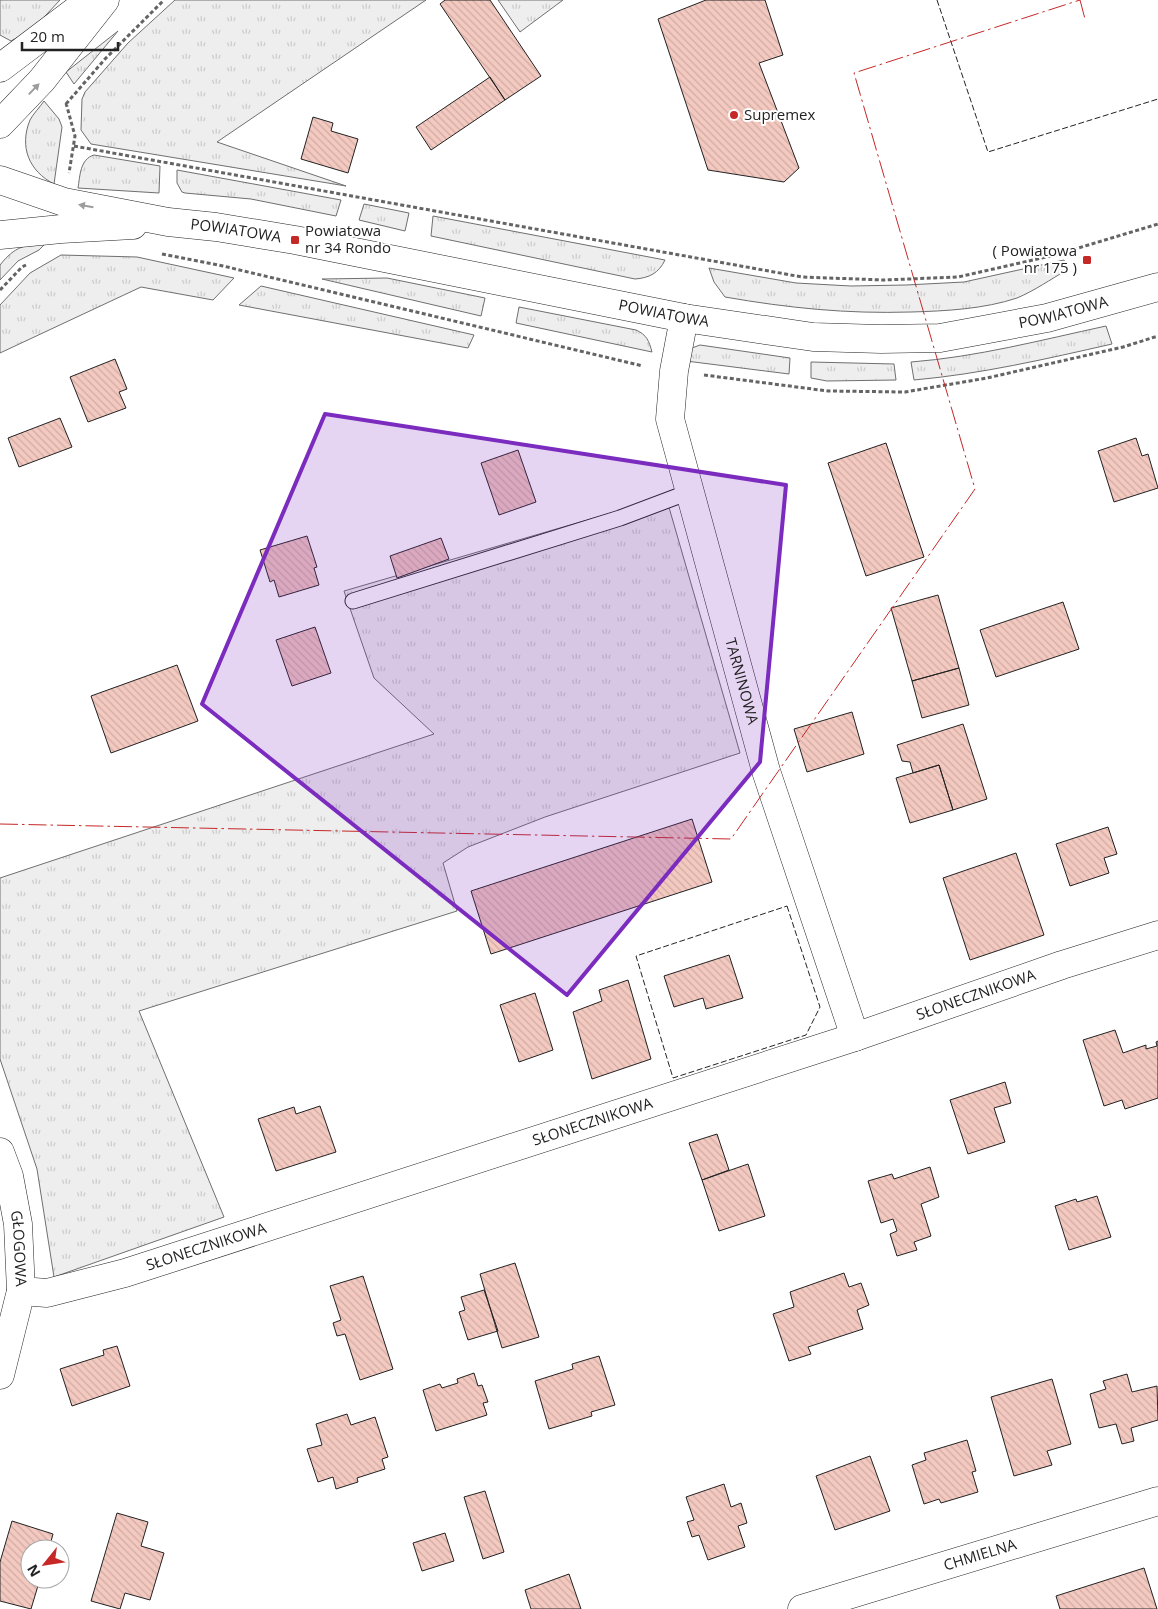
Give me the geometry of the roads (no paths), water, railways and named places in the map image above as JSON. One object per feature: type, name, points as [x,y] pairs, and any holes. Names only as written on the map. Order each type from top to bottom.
[{"type":"main road","points":[[0,68],[90,0]]},
{"type":"main road","points":[[0,124],[42,80],[104,0]]},
{"type":"main road","name":"POWIATOWA","points":[[0,180],[64,202],[168,222],[216,227],[295,240],[684,318],[813,337],[881,340],[940,338],[1047,318],[1158,287]]},
{"type":"main road","name":"POWIATOWA","points":[[0,235],[168,222]]},
{"type":"main road","name":"TARNINOWA","points":[[684,318],[674,371],[670,419],[766,771],[855,1037]]},
{"type":"main road","name":"SŁONECZNIKOWA","points":[[22,1291],[47,1293],[125,1273],[855,1037],[1062,964],[1158,935]]},
{"type":"main road","name":"GŁOGOWA","points":[[0,1152],[9,1176],[17,1216],[22,1291],[0,1375]]},
{"type":"main road","name":"CHMIELNA","points":[[802,1609],[1158,1501]]},
{"type":"lane","points":[[353,601],[620,518],[689,492]]},
{"type":"place","name":"Supremex","points":[[734,115]]},
{"type":"place","name":"Powiatowa nr 34 Rondo","points":[[295,240]]},
{"type":"place","name":"( Powiatowa nr 175 )","points":[[1087,260]]}]
